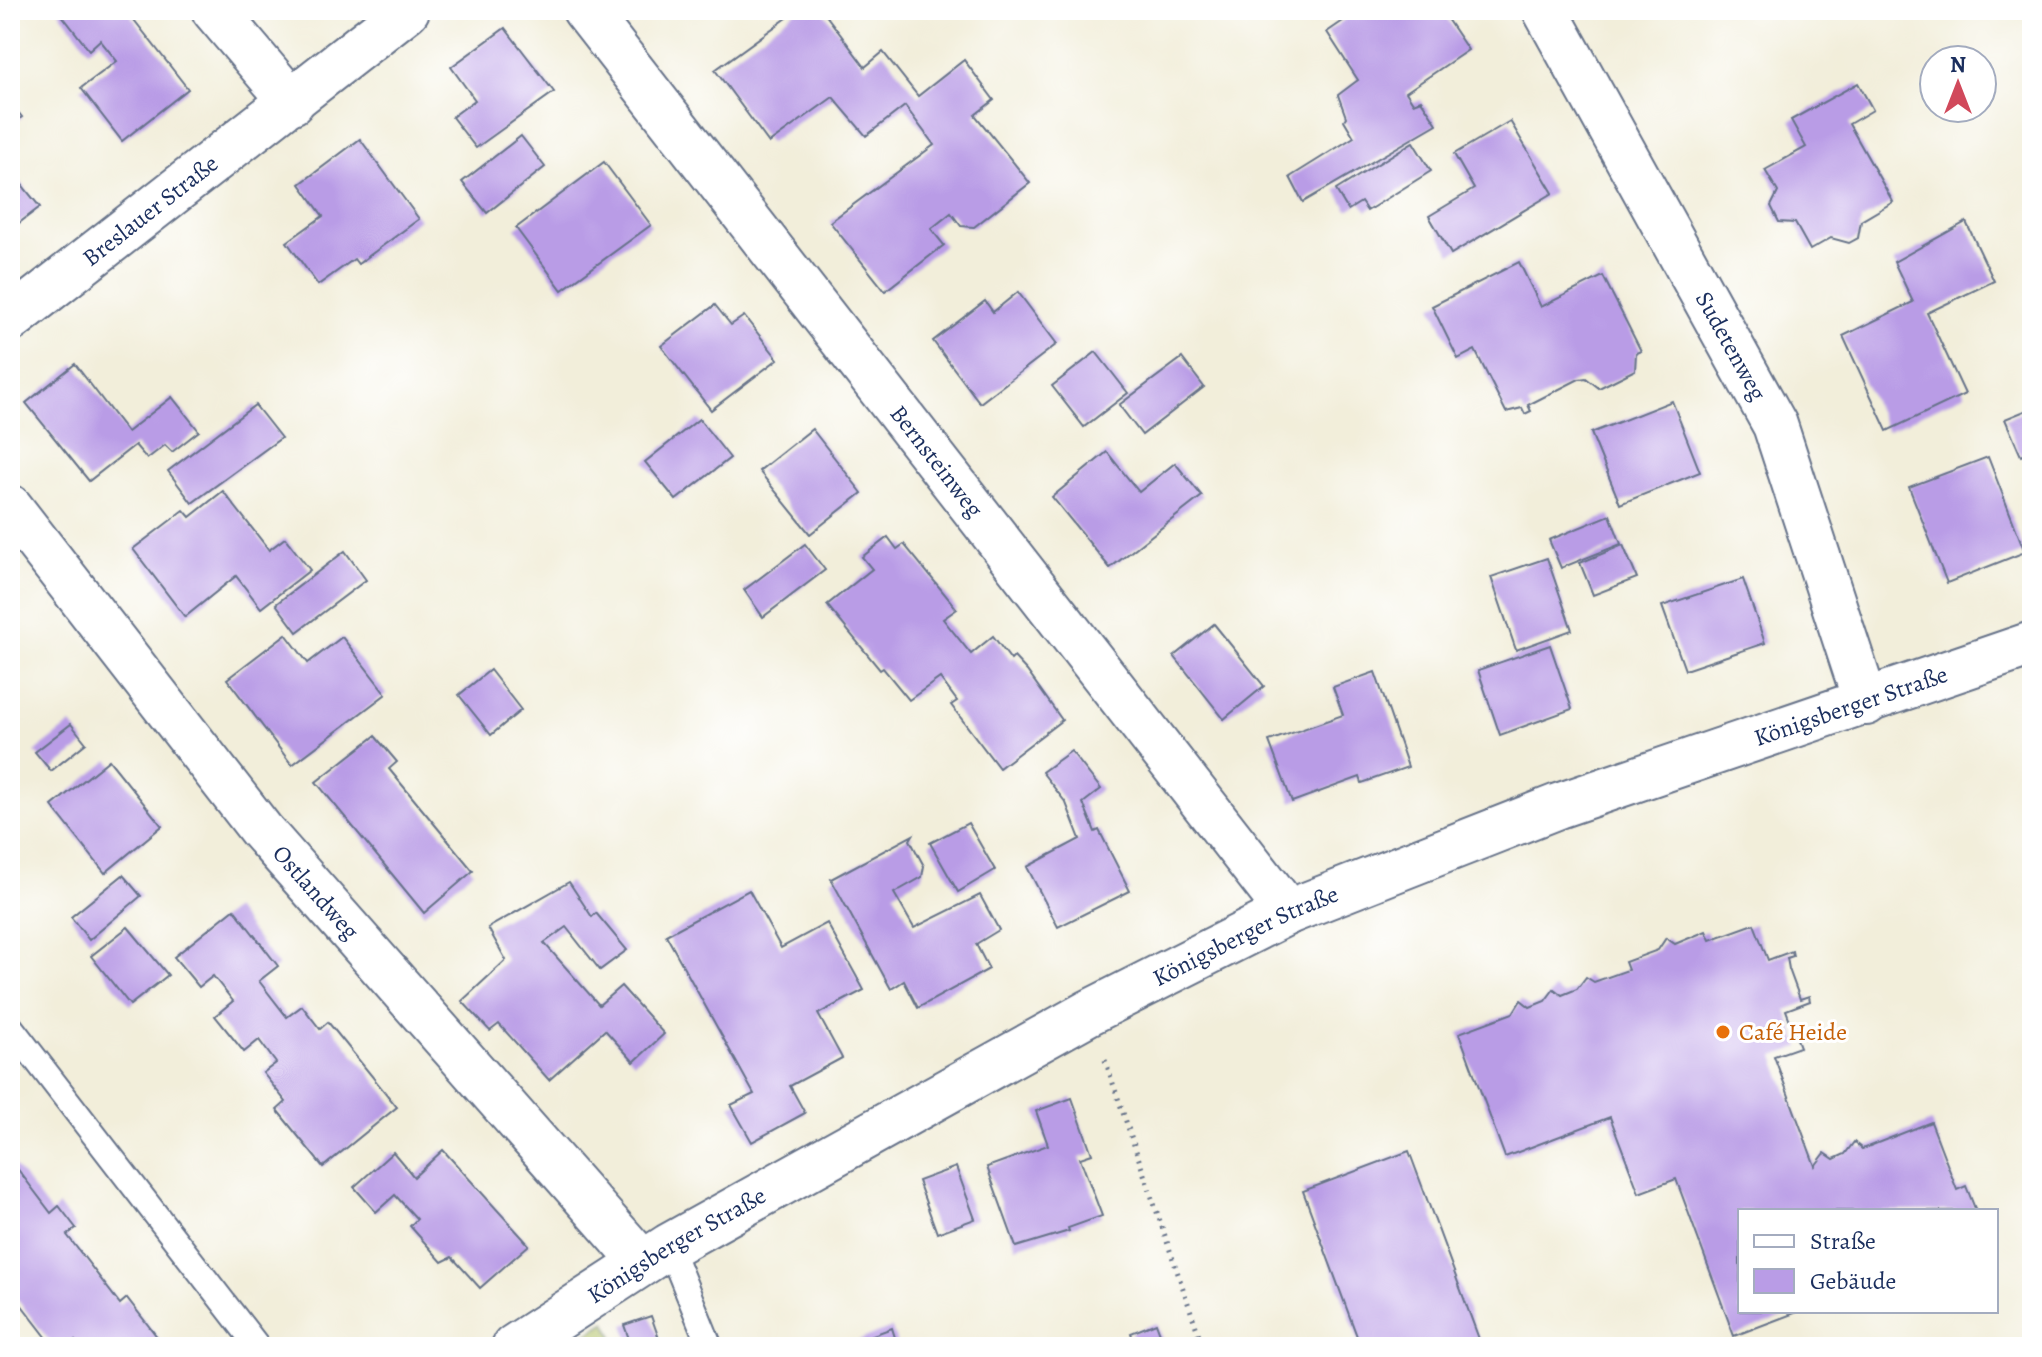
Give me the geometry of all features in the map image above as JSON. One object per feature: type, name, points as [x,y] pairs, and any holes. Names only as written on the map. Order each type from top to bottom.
[{"type":"street","points":[[214,10],[292,102]]},
{"type":"street","name":"Breslauer Straße","points":[[10,320],[407,10]]},
{"type":"street","name":"Bernsteinweg","points":[[585,10],[1288,912]]},
{"type":"street","name":"Sudetenweg","points":[[1545,10],[1775,425],[1866,703]]},
{"type":"street","name":"Ostlandweg","points":[[10,507],[261,830],[656,1254]]},
{"type":"street","name":"Königsberger Straße","points":[[514,1347],[656,1254],[1088,1013],[1288,912],[1558,806],[2032,644]]},
{"type":"lane","points":[[10,1026],[258,1347]]},
{"type":"lane","points":[[656,1254],[710,1347]]},
{"type":"path","points":[[1088,1013],[1203,1347]]},
{"type":"green space","points":[[606,1322],[618,1347],[566,1347]]},
{"type":"building","points":[[58,10],[133,10],[135,13],[131,16],[188,89],[122,141],[81,88],[117,61],[100,40],[89,50]]},
{"type":"building","points":[[798,10],[822,10],[865,67],[883,52],[918,96],[964,60],[994,100],[975,115],[1030,183],[974,227],[961,226],[951,213],[931,229],[944,245],[885,291],[830,222],[934,145],[905,106],[866,136],[833,97],[769,143],[715,70]]},
{"type":"building","points":[[1369,10],[1441,10],[1468,50],[1406,92],[1413,103],[1421,100],[1437,124],[1303,202],[1290,177],[1354,137],[1344,120],[1346,117],[1338,95],[1358,80],[1327,32],[1356,12],[1359,16]]},
{"type":"building","points":[[505,28],[554,92],[476,148],[452,117],[475,100],[451,67]]},
{"type":"building","points":[[1858,83],[1873,110],[1849,124],[1893,202],[1861,221],[1858,238],[1849,243],[1831,238],[1810,250],[1795,223],[1779,222],[1771,206],[1778,192],[1765,170],[1806,147],[1791,120]]},
{"type":"building","points":[[10,102],[22,117],[10,126]]},
{"type":"building","points":[[1510,121],[1553,193],[1451,254],[1429,216],[1474,189],[1454,154]]},
{"type":"building","points":[[521,136],[545,167],[487,213],[462,182]]},
{"type":"building","points":[[360,139],[419,219],[358,264],[354,259],[318,285],[287,242],[323,216],[300,184]]},
{"type":"building","points":[[1413,142],[1431,171],[1367,211],[1361,202],[1348,210],[1336,190]]},
{"type":"building","points":[[604,162],[651,225],[562,290],[516,228]]},
{"type":"building","points":[[10,170],[40,207],[10,230]]},
{"type":"building","points":[[1966,222],[1994,281],[1927,313],[1965,394],[1887,431],[1843,336],[1913,302],[1894,262]]},
{"type":"building","points":[[1519,262],[1541,307],[1603,276],[1641,351],[1636,353],[1635,370],[1599,388],[1586,378],[1579,379],[1528,405],[1531,411],[1525,414],[1522,408],[1506,412],[1475,350],[1458,359],[1432,306]]},
{"type":"building","points":[[1018,292],[1057,344],[980,403],[933,341],[985,301],[993,312]]},
{"type":"building","points":[[715,305],[731,325],[744,316],[778,359],[711,410],[661,346]]},
{"type":"building","points":[[1096,352],[1128,393],[1084,427],[1052,386]]},
{"type":"building","points":[[1182,358],[1204,387],[1142,435],[1119,405]]},
{"type":"building","points":[[75,364],[127,432],[172,397],[199,431],[172,452],[165,445],[147,459],[135,445],[89,481],[26,403]]},
{"type":"building","points":[[1672,401],[1700,472],[1620,504],[1591,433]]},
{"type":"building","points":[[255,405],[281,438],[192,503],[168,471]]},
{"type":"building","points":[[2032,408],[2032,451],[2021,456],[2005,419]]},
{"type":"building","points":[[699,419],[730,458],[676,500],[645,462]]},
{"type":"building","points":[[812,429],[862,493],[810,534],[759,471]]},
{"type":"building","points":[[1107,452],[1139,492],[1175,463],[1202,496],[1110,568],[1052,497]]},
{"type":"building","points":[[1988,457],[2025,552],[1947,583],[1909,487]]},
{"type":"building","points":[[223,491],[269,550],[285,538],[310,570],[261,608],[236,576],[185,617],[133,549],[184,510],[190,517]]},
{"type":"building","points":[[1610,515],[1621,544],[1561,568],[1549,540]]},
{"type":"building","points":[[888,537],[897,549],[904,544],[957,609],[943,619],[971,654],[993,636],[1011,660],[1014,657],[1027,671],[1062,720],[999,768],[951,705],[957,701],[940,678],[909,700],[827,605],[872,569],[862,557]]},
{"type":"building","points":[[805,544],[825,570],[763,617],[744,590]]},
{"type":"building","points":[[1623,545],[1637,578],[1593,595],[1580,563]]},
{"type":"building","points":[[345,551],[366,580],[297,632],[276,604]]},
{"type":"building","points":[[1547,558],[1572,630],[1516,650],[1491,577]]},
{"type":"building","points":[[1743,579],[1765,643],[1685,670],[1662,606]]},
{"type":"building","points":[[1214,624],[1264,686],[1224,719],[1174,656]]},
{"type":"building","points":[[286,634],[308,663],[342,637],[386,694],[292,765],[227,679]]},
{"type":"building","points":[[1550,645],[1572,709],[1500,735],[1478,670]]},
{"type":"building","points":[[490,670],[521,710],[491,735],[459,695]]},
{"type":"building","points":[[1375,672],[1408,767],[1362,783],[1360,777],[1292,802],[1269,741],[1343,715],[1333,687]]},
{"type":"building","points":[[71,724],[86,743],[51,771],[35,752]]},
{"type":"building","points":[[375,736],[397,762],[389,769],[473,871],[424,913],[316,782]]},
{"type":"building","points":[[1071,751],[1101,789],[1083,803],[1095,832],[1099,830],[1130,891],[1058,927],[1027,867],[1080,839],[1066,803],[1042,772]]},
{"type":"building","points":[[109,760],[162,826],[105,873],[52,806]]},
{"type":"building","points":[[968,823],[995,870],[958,892],[930,843]]},
{"type":"building","points":[[913,835],[910,840],[924,866],[922,877],[894,893],[914,928],[980,895],[999,930],[976,944],[989,969],[918,1008],[904,981],[891,989],[831,879]]},
{"type":"building","points":[[123,875],[141,896],[89,940],[71,917]]},
{"type":"building","points":[[569,882],[592,917],[596,913],[627,950],[600,970],[566,927],[544,943],[599,1005],[621,986],[664,1034],[634,1062],[605,1030],[549,1080],[499,1024],[490,1031],[462,1001],[506,960],[488,928]]},
{"type":"building","points":[[749,890],[781,948],[827,923],[864,990],[818,1014],[842,1058],[790,1086],[805,1113],[752,1142],[731,1105],[754,1094],[666,935]]},
{"type":"building","points":[[234,909],[278,966],[259,981],[287,1017],[302,1006],[320,1029],[328,1022],[397,1107],[323,1167],[277,1110],[286,1102],[263,1073],[276,1063],[259,1040],[244,1052],[215,1016],[233,1001],[213,976],[199,987],[174,957]]},
{"type":"building","points":[[1754,924],[1768,960],[1792,951],[1793,956],[1787,958],[1789,969],[1800,999],[1809,996],[1810,1001],[1786,1010],[1800,1047],[1774,1056],[1815,1166],[1825,1153],[1834,1159],[1845,1154],[1854,1142],[1862,1149],[1931,1122],[1957,1190],[1966,1186],[1975,1209],[1738,1209],[1738,1313],[1795,1313],[1734,1336],[1676,1179],[1639,1193],[1610,1117],[1505,1157],[1459,1033],[1513,1013],[1521,1000],[1530,1007],[1545,1001],[1554,989],[1562,995],[1577,989],[1586,977],[1594,982],[1628,970],[1625,962],[1658,950],[1666,938],[1675,944],[1706,931],[1710,940]]},
{"type":"building","points":[[128,927],[168,975],[130,1005],[91,956]]},
{"type":"building","points":[[1072,1098],[1092,1154],[1080,1158],[1102,1216],[1068,1228],[1069,1231],[1016,1247],[987,1167],[1048,1145],[1036,1111]]},
{"type":"building","points":[[443,1150],[529,1245],[480,1288],[452,1257],[442,1262],[410,1226],[417,1219],[395,1195],[376,1212],[354,1187],[393,1152],[414,1177]]},
{"type":"building","points":[[1409,1151],[1482,1347],[1361,1347],[1303,1191]]},
{"type":"building","points":[[10,1159],[51,1213],[59,1206],[76,1228],[67,1235],[120,1304],[127,1298],[165,1347],[80,1347],[75,1341],[68,1347],[54,1347],[10,1290]]},
{"type":"building","points":[[956,1167],[975,1219],[937,1233],[918,1181]]},
{"type":"building","points":[[651,1316],[662,1347],[632,1347],[624,1325]]},
{"type":"building","points":[[1156,1323],[1165,1347],[1136,1347],[1131,1333]]},
{"type":"building","points":[[892,1328],[898,1347],[840,1347]]},
{"type":"place","name":"Café Heide","points":[[1723,1032]]}]
